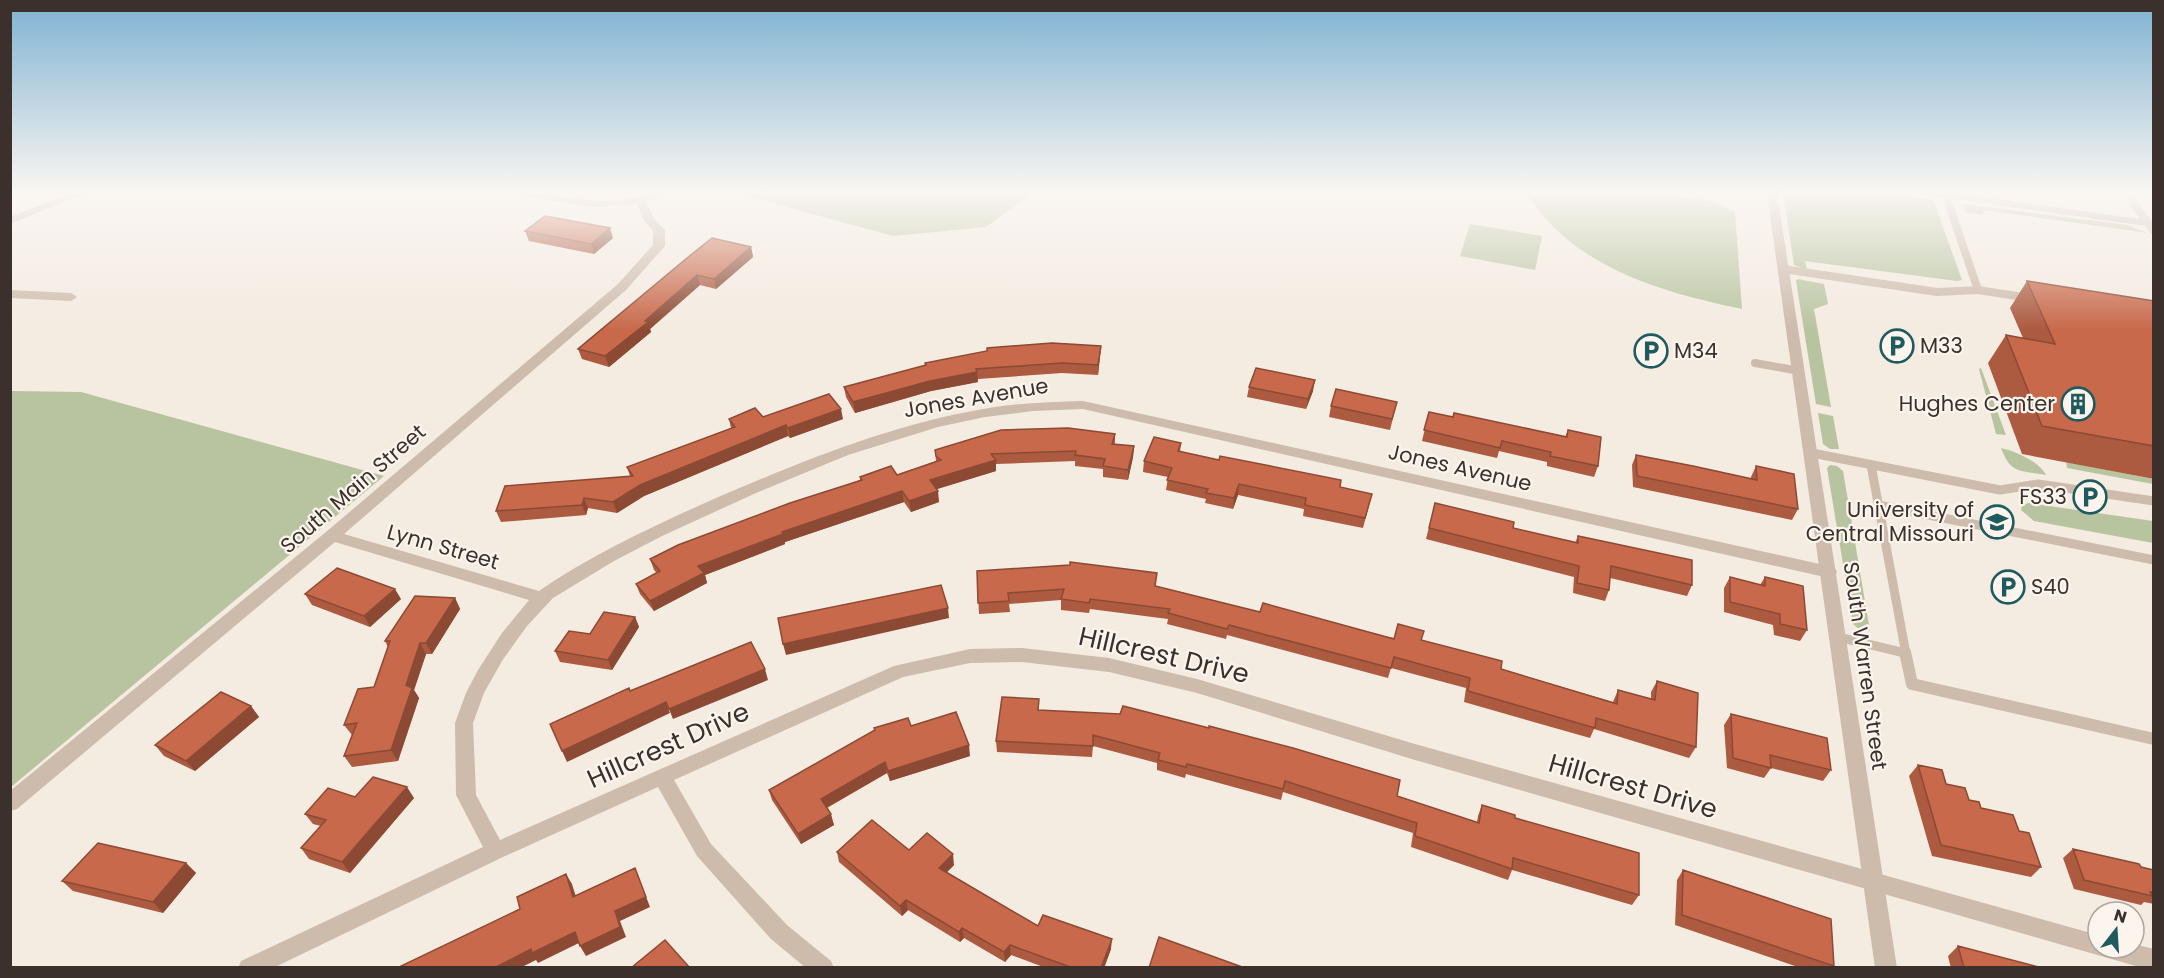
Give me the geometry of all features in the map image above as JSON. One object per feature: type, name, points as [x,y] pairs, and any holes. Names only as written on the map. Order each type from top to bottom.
[{"type":"street","name":"South Main Street","points":[[10,803],[332,536],[622,286],[651,257],[659,246],[659,239]]},
{"type":"street","name":"South Warren Street","points":[[1778,239],[1800,371],[1886,968]]},
{"type":"street","points":[[10,294],[71,297]]},
{"type":"street","name":"Jones Avenue","points":[[496,851],[465,793],[464,722],[477,688],[502,645],[542,598],[645,536],[808,464],[889,435],[999,411],[1052,405],[1083,405],[1829,572]]},
{"type":"street","name":"Lynn Street","points":[[332,536],[542,598]]},
{"type":"street","name":"Hillcrest Drive","points":[[249,968],[496,851],[900,671],[970,656],[1022,655],[1109,665],[1197,686],[1426,755],[2086,942]]},
{"type":"street","points":[[663,778],[704,850],[779,932],[823,968]]},
{"type":"lane","points":[[1960,239],[1978,290]]},
{"type":"lane","points":[[1783,269],[1937,292],[1978,290],[2044,300]]},
{"type":"lane","points":[[1755,363],[1800,371]]},
{"type":"lane","points":[[1812,453],[2000,490],[2038,484],[2154,501]]},
{"type":"lane","points":[[1871,465],[1912,684],[2154,739]]},
{"type":"lane","points":[[1878,505],[2154,560]]},
{"type":"lane","points":[[1838,637],[1905,653]]},
{"type":"green space","points":[[1465,239],[1541,239],[1535,270],[1460,256]]},
{"type":"green space","points":[[1567,239],[1737,239],[1742,309],[1650,284],[1593,258]]},
{"type":"green space","points":[[1790,239],[1947,239],[1962,280],[1805,261],[1807,270],[1794,265]]},
{"type":"green space","points":[[1798,279],[1824,284],[1828,304],[1814,309],[1831,407],[1816,404],[1796,281]]},
{"type":"green space","points":[[1981,368],[2006,435],[1996,434],[1979,369]]},
{"type":"green space","points":[[11,391],[81,392],[384,476],[11,787]]},
{"type":"green space","points":[[1818,413],[1833,416],[1839,449],[1830,449],[1823,444]]},
{"type":"green space","points":[[2001,448],[2020,454],[2043,470],[2046,475],[2013,467]]},
{"type":"green space","points":[[2066,462],[2153,479],[2153,484],[2067,468]]},
{"type":"green space","points":[[1830,465],[1837,466],[1843,471],[1870,631],[1860,630],[1853,624],[1827,468]]},
{"type":"green space","points":[[2028,503],[2153,521],[2153,543],[2034,521],[2021,510],[2022,506]]},
{"type":"building","points":[[564,239],[597,239],[591,244]]},
{"type":"building","points":[[711,239],[751,247],[714,279],[697,275],[645,321],[648,322],[605,356],[578,349]]},
{"type":"building","name":"Hughes Center","points":[[2027,281],[2154,301],[2154,446],[2042,426],[2006,335],[2055,344]]},
{"type":"building","points":[[1052,343],[1101,346],[1098,365],[1062,363],[976,369],[977,372],[930,381],[853,402],[844,387],[926,365],[925,363],[987,351],[987,348]]},
{"type":"building","points":[[1256,368],[1315,380],[1308,399],[1249,387]]},
{"type":"building","points":[[1336,389],[1397,402],[1392,419],[1331,406]]},
{"type":"building","points":[[829,394],[841,409],[788,428],[786,425],[640,485],[613,502],[584,498],[582,505],[496,511],[505,486],[633,476],[627,467],[735,427],[729,419],[755,408],[763,417]]},
{"type":"building","points":[[1429,412],[1453,417],[1454,413],[1567,437],[1568,430],[1601,437],[1598,466],[1550,456],[1551,452],[1502,441],[1500,448],[1424,430]]},
{"type":"building","points":[[1068,428],[1115,434],[1112,444],[1134,446],[1128,470],[1103,466],[1105,459],[1075,455],[1076,451],[991,454],[996,460],[930,480],[938,491],[909,501],[902,491],[782,532],[783,534],[698,566],[704,573],[650,601],[636,584],[660,571],[650,559],[678,545],[790,503],[862,480],[860,477],[891,466],[897,475],[941,460],[936,456],[935,450],[1001,430]]},
{"type":"building","points":[[1154,437],[1181,443],[1178,451],[1219,460],[1220,456],[1341,480],[1340,487],[1372,494],[1365,518],[1305,505],[1306,498],[1239,484],[1234,498],[1206,493],[1208,489],[1167,480],[1172,468],[1144,461]]},
{"type":"building","points":[[1636,455],[1757,480],[1756,466],[1794,474],[1798,509],[1637,476]]},
{"type":"building","points":[[1435,503],[1514,522],[1513,528],[1578,543],[1578,536],[1692,560],[1692,585],[1611,566],[1609,590],[1577,583],[1579,566],[1429,528]]},
{"type":"building","points":[[1070,562],[1157,573],[1155,586],[1260,612],[1263,603],[1394,639],[1398,624],[1424,631],[1421,640],[1502,661],[1501,669],[1617,704],[1618,690],[1655,700],[1657,681],[1698,693],[1696,747],[1596,718],[1595,728],[1468,691],[1470,678],[1394,657],[1391,668],[1229,625],[1227,629],[1168,613],[1170,609],[1090,599],[1089,603],[1061,599],[1064,589],[1008,593],[1009,601],[978,603],[977,571],[1070,565]]},
{"type":"building","points":[[337,568],[395,589],[364,616],[305,594]]},
{"type":"building","points":[[1730,577],[1765,586],[1765,577],[1803,586],[1807,630],[1780,624],[1780,614],[1730,602]]},
{"type":"building","points":[[941,585],[948,608],[783,644],[778,618]]},
{"type":"building","points":[[415,596],[455,598],[426,643],[420,643],[406,685],[412,688],[391,750],[344,756],[357,723],[344,725],[358,689],[374,687],[390,641],[385,641]]},
{"type":"building","points":[[604,612],[635,617],[608,660],[555,651],[569,631],[590,634]]},
{"type":"building","points":[[751,642],[765,669],[669,709],[666,702],[562,751],[550,724],[629,688],[630,691]]},
{"type":"building","points":[[221,692],[251,706],[186,761],[155,745]]},
{"type":"building","points":[[1002,697],[1039,699],[1038,710],[1120,714],[1123,706],[1209,728],[1209,726],[1400,780],[1397,796],[1479,823],[1482,805],[1515,815],[1515,818],[1639,853],[1639,895],[1513,858],[1512,869],[1415,836],[1417,823],[1285,781],[1283,789],[1187,764],[1186,767],[1158,760],[1160,753],[1093,735],[1093,746],[996,741]]},
{"type":"building","points":[[956,712],[969,745],[888,771],[885,762],[821,799],[831,814],[798,834],[769,790],[875,730],[874,728],[908,718],[911,726]]},
{"type":"building","points":[[1731,714],[1827,738],[1831,770],[1770,755],[1771,768],[1733,758]]},
{"type":"building","points":[[1918,765],[1942,770],[1946,784],[1965,788],[1969,800],[1979,802],[1981,808],[2013,815],[2019,831],[2029,833],[2041,867],[1941,845]]},
{"type":"building","points":[[373,777],[407,787],[342,862],[301,848],[326,820],[305,814],[328,788],[355,797]]},
{"type":"building","points":[[872,820],[909,850],[927,833],[953,854],[939,868],[1038,926],[1043,915],[1112,939],[1101,968],[1073,968],[1010,945],[1004,952],[962,928],[959,932],[906,900],[900,906],[837,852]]},
{"type":"building","points":[[98,843],[186,863],[153,902],[62,881]]},
{"type":"building","points":[[2073,849],[2139,864],[2141,867],[2154,870],[2154,892],[2150,892],[2152,896],[2084,880]]},
{"type":"building","points":[[635,868],[646,897],[615,911],[620,927],[580,946],[575,932],[532,953],[531,949],[494,968],[402,968],[401,966],[520,909],[517,897],[566,874],[573,897]]},
{"type":"building","points":[[1683,870],[1831,919],[1834,966],[1682,915]]},
{"type":"building","points":[[1159,937],[1245,968],[1149,968]]},
{"type":"building","points":[[665,940],[690,968],[631,968]]},
{"type":"building","points":[[1958,946],[2039,967],[2039,968],[1964,968]]},
{"type":"place","name":"M33","points":[[1897,346]]},
{"type":"place","name":"M34","points":[[1651,351]]},
{"type":"place","name":"Hughes Center","points":[[2078,404]]},
{"type":"place","name":"FS33","points":[[2090,497]]},
{"type":"place","name":"University of Central Missouri","points":[[1997,522]]},
{"type":"place","name":"S40","points":[[2008,587]]}]
